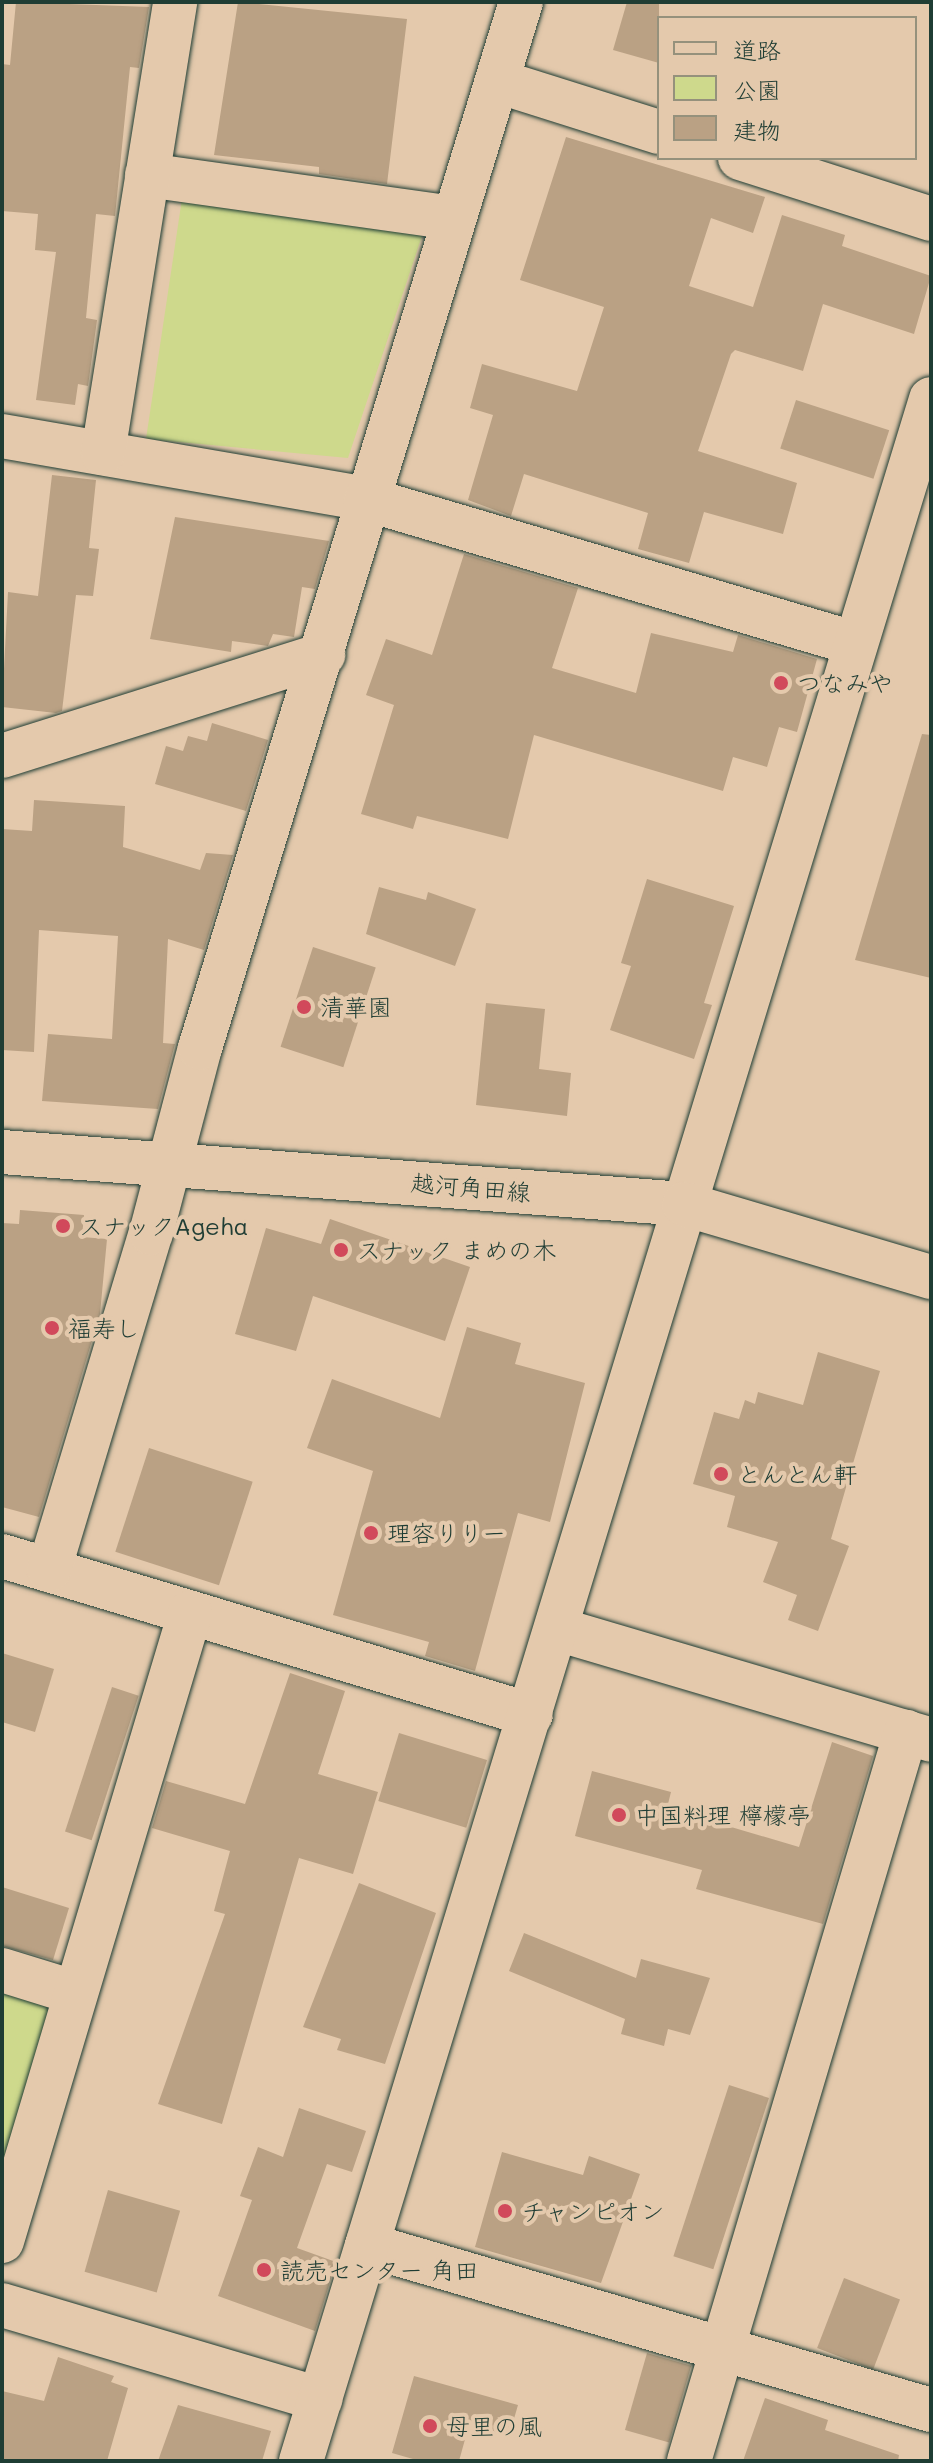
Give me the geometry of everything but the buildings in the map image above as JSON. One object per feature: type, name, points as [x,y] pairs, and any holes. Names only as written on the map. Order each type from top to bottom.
[{"type":"street","points":[[103,453],[175,2]]},
{"type":"street","points":[[49,1570],[151,1233],[166,1163],[323,655],[366,499],[521,2]]},
{"type":"street","points":[[497,81],[657,131]]},
{"type":"street","points":[[746,160],[931,219]]},
{"type":"street","points":[[147,175],[453,218]]},
{"type":"street","points":[[301,2461],[531,1715],[853,643],[931,399]]},
{"type":"street","points":[[2,436],[366,499],[853,643]]},
{"type":"street","points":[[2,756],[323,655]]},
{"type":"street","name":"越河角田線","points":[[2,1152],[684,1204],[931,1277]]},
{"type":"street","points":[[2,1556],[531,1715]]},
{"type":"street","points":[[2,2241],[73,1992],[190,1613]]},
{"type":"street","points":[[557,1629],[918,1736],[689,2461]]},
{"type":"street","points":[[2,1970],[73,1992]]},
{"type":"street","points":[[367,2245],[931,2410]]},
{"type":"street","points":[[2,2305],[320,2399]]},
{"type":"green space","points":[[183,192],[424,230],[348,458],[146,439]]},
{"type":"green space","points":[[2,1985],[57,2003],[2,2185]]},
{"type":"place","name":"つなみや","points":[[781,683]]},
{"type":"place","name":"清華園","points":[[304,1007]]},
{"type":"place","name":"スナックAgeha","points":[[63,1226]]},
{"type":"place","name":"スナック まめの木","points":[[341,1250]]},
{"type":"place","name":"福寿し","points":[[52,1328]]},
{"type":"place","name":"とんとん軒","points":[[721,1474]]},
{"type":"place","name":"理容りりー","points":[[371,1533]]},
{"type":"place","name":"中国料理 檸檬亭","points":[[619,1815]]},
{"type":"place","name":"チャンピオン","points":[[505,2211]]},
{"type":"place","name":"読売センター 角田","points":[[264,2270]]},
{"type":"place","name":"母里の風","points":[[430,2426]]}]
